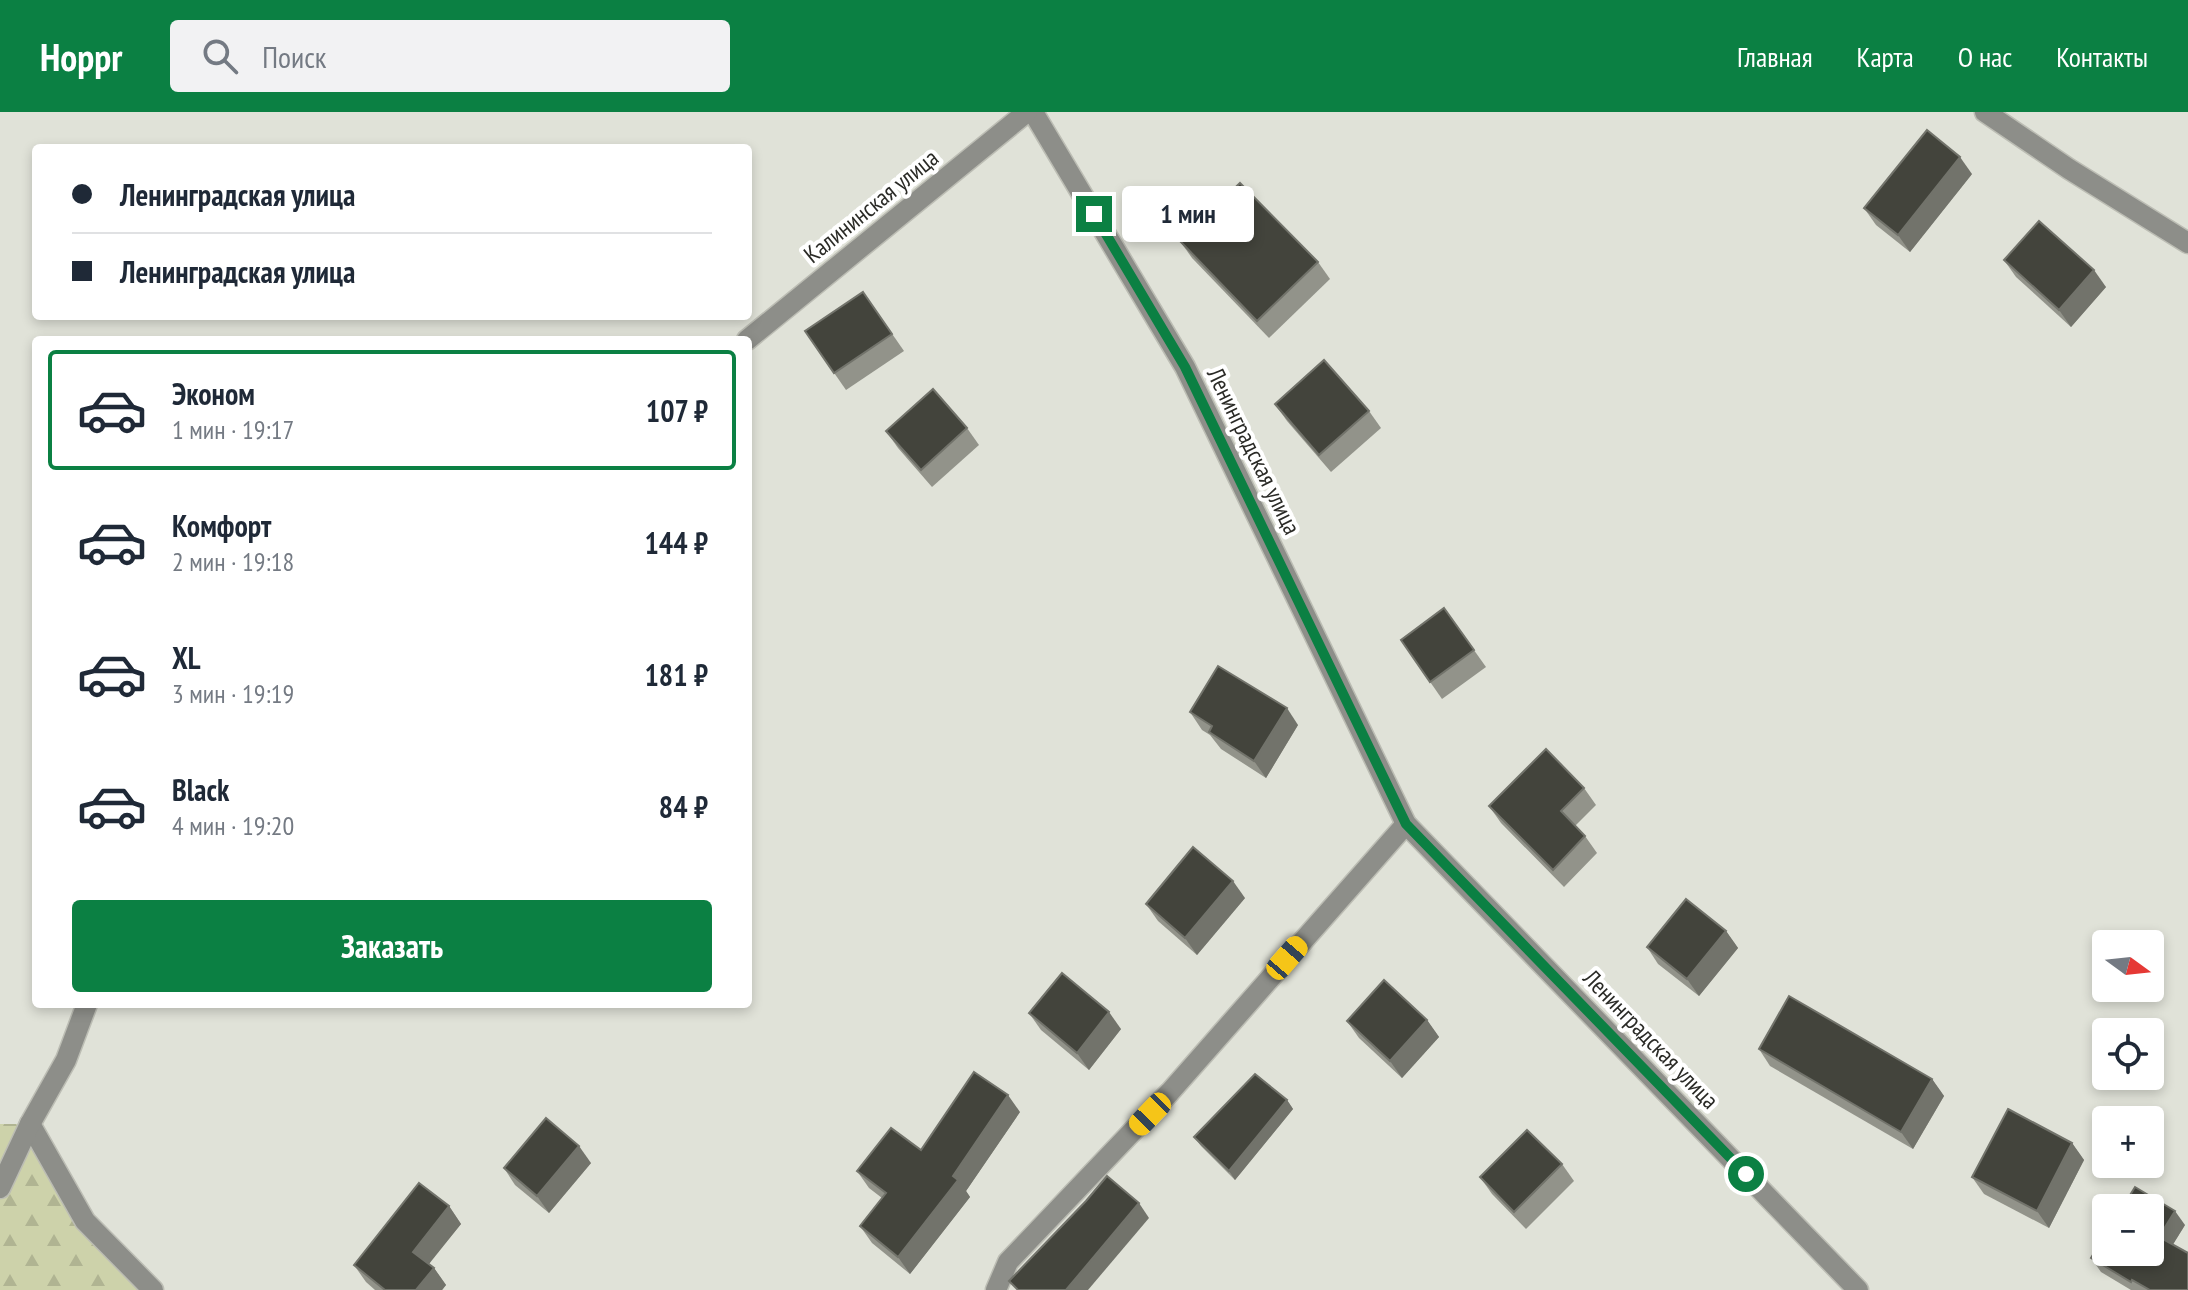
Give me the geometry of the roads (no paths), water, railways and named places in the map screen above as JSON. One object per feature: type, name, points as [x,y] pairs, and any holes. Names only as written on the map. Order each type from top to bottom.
[{"type":"street","name":"Калининская улица","points":[[752,336],[1030,112]]},
{"type":"street","name":"Ленинградская улица","points":[[1030,112],[1185,367],[1406,824],[1858,1290]]},
{"type":"street","points":[[1985,112],[2188,243]]},
{"type":"street","points":[[996,1290],[1008,1262],[1170,1092],[1406,824]]},
{"type":"street","points":[[0,1188],[30,1124],[66,1060],[86,1008]]},
{"type":"street","points":[[30,1124],[85,1221],[153,1290]]}]
